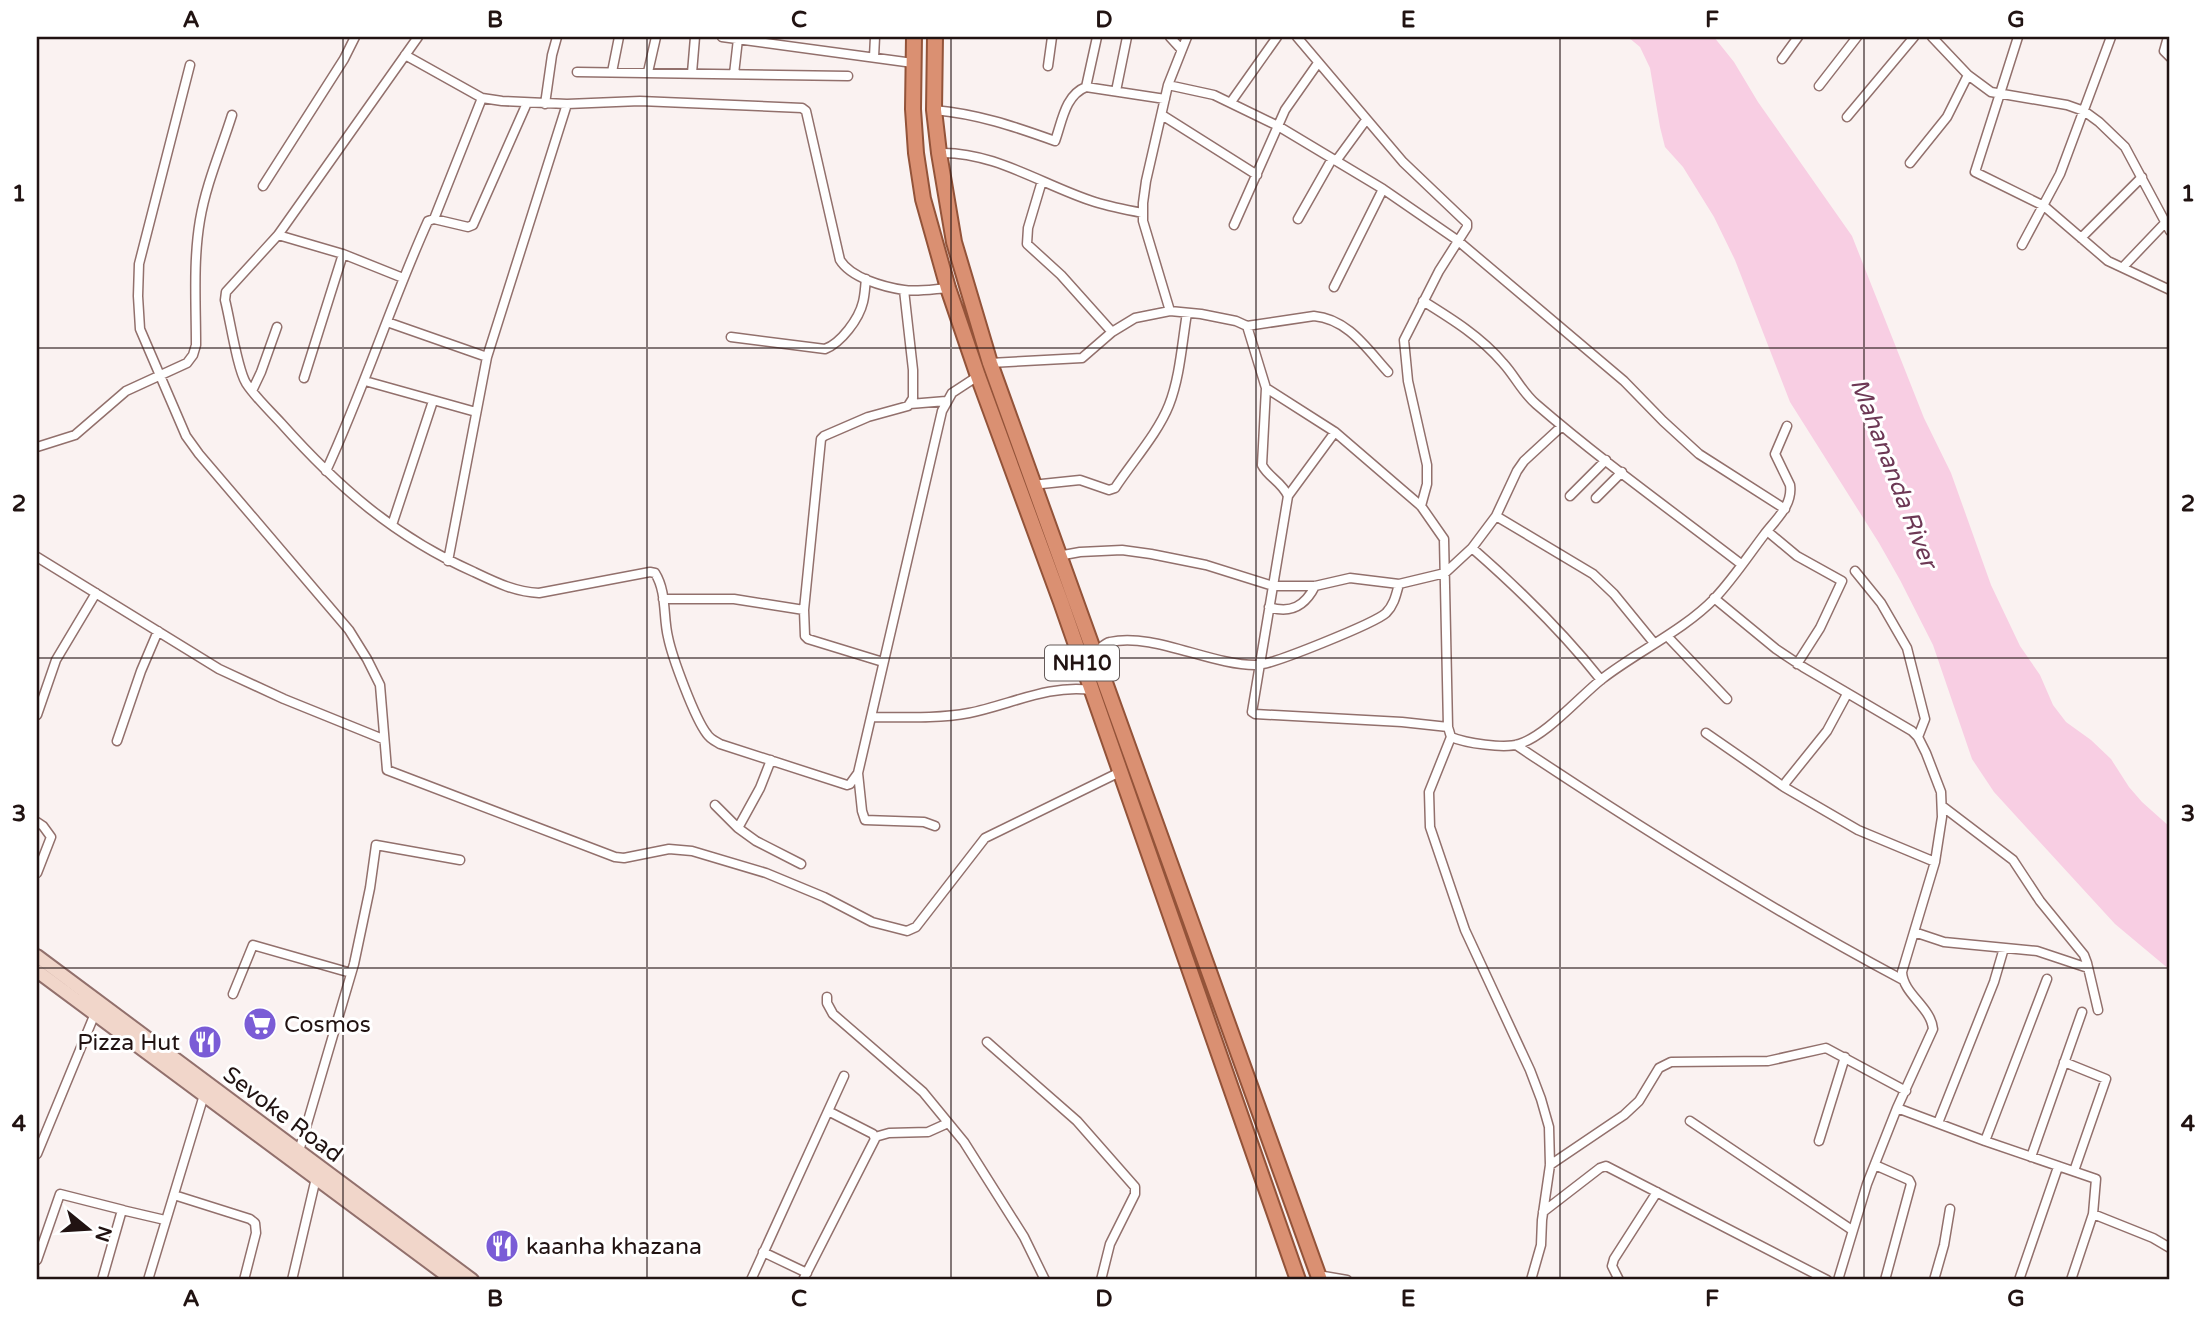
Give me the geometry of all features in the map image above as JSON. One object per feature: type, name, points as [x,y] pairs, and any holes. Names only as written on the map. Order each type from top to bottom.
[{"type":"highway","name":"NH10","points":[[914,37],[914,130],[923,199],[948,288],[1082,661],[1297,1280]]},
{"type":"highway","points":[[935,37],[934,110],[954,242],[990,363],[1319,1278]]},
{"type":"main road","name":"Sevoke Road","points":[[37,956],[97,1009],[204,1095],[471,1280]]},
{"type":"main road","name":"Sevoke Road","points":[[37,971],[97,1009],[299,1152],[319,1173],[453,1280]]},
{"type":"street","points":[[263,186],[344,59],[355,37]]},
{"type":"street","points":[[418,37],[278,235],[225,293],[243,377],[252,391],[326,471],[361,504],[424,548],[448,561],[505,586],[539,593],[653,572],[657,576],[663,599],[668,638],[700,724],[709,737],[728,748],[847,785],[858,773]]},
{"type":"street","points":[[545,104],[557,37]]},
{"type":"street","points":[[612,72],[619,37]]},
{"type":"street","points":[[648,72],[656,37]]},
{"type":"street","points":[[691,73],[695,37]]},
{"type":"street","points":[[722,37],[760,39],[913,63]]},
{"type":"street","points":[[802,47],[803,37]]},
{"type":"street","points":[[874,57],[875,37]]},
{"type":"street","points":[[1048,66],[1052,37]]},
{"type":"street","points":[[1086,87],[1097,37]]},
{"type":"street","points":[[1116,91],[1127,37]]},
{"type":"street","points":[[1170,37],[1181,49]]},
{"type":"street","points":[[1170,311],[1143,221],[1143,213],[1146,181],[1168,85],[1187,37]]},
{"type":"street","points":[[1231,102],[1277,37]]},
{"type":"street","points":[[1297,37],[1403,162],[1468,223],[1405,335],[1408,381],[1427,465],[1427,484],[1421,506]]},
{"type":"street","points":[[1782,59],[1798,37]]},
{"type":"street","points":[[1819,86],[1857,37]]},
{"type":"street","points":[[1847,117],[1914,37]]},
{"type":"street","points":[[1932,37],[1968,75],[1991,92],[2047,101],[2084,111],[2125,148],[2170,231]]},
{"type":"street","points":[[2018,37],[1975,172],[2044,206],[2108,261],[2170,290]]},
{"type":"street","points":[[2022,245],[2060,174],[2111,37]]},
{"type":"street","points":[[2168,37],[2164,51],[2170,57]]},
{"type":"street","points":[[734,74],[738,39]]},
{"type":"street","points":[[405,55],[482,98],[545,104],[640,101],[805,109],[841,260],[851,273],[904,290],[948,288]]},
{"type":"street","points":[[1234,225],[1278,126],[1291,101],[1318,63]]},
{"type":"street","points":[[190,65],[139,264],[140,329],[187,436],[199,454],[349,630],[367,659],[380,685],[387,770],[619,858],[669,849],[692,851],[765,873],[824,897],[872,922],[907,931],[916,926],[985,838],[1120,772]]},
{"type":"street","points":[[577,72],[848,76]]},
{"type":"street","points":[[1910,163],[1947,117],[1968,75]]},
{"type":"street","points":[[1168,85],[1214,95],[1231,102],[1278,126],[1383,189],[1457,240],[1624,381],[1699,454],[1785,509]]},
{"type":"street","points":[[934,110],[994,120],[1055,141],[1069,102],[1077,90],[1086,87],[1165,99]]},
{"type":"street","points":[[434,219],[482,98]]},
{"type":"street","points":[[326,471],[365,381],[403,278],[428,221],[434,219],[468,227],[473,225],[527,103]]},
{"type":"street","points":[[448,561],[487,357],[567,104]]},
{"type":"street","points":[[37,447],[75,435],[126,391],[187,363],[195,350],[195,265],[200,218],[232,115]]},
{"type":"street","points":[[1162,115],[1257,175]]},
{"type":"street","points":[[1298,219],[1334,160],[1366,120]]},
{"type":"street","points":[[939,153],[973,156],[1096,203],[1143,213]]},
{"type":"street","points":[[2081,238],[2142,177]]},
{"type":"street","points":[[1042,181],[1028,228],[1027,244],[1061,275],[1112,332]]},
{"type":"street","points":[[1335,287],[1383,189]]},
{"type":"street","points":[[2123,267],[2165,223]]},
{"type":"street","points":[[278,235],[343,254],[403,278]]},
{"type":"street","points":[[304,378],[343,254]]},
{"type":"street","points":[[731,337],[825,349],[832,346],[838,342],[860,311],[866,279]]},
{"type":"street","points":[[904,290],[912,370],[913,398],[910,404]]},
{"type":"street","points":[[1423,301],[1469,331],[1489,348],[1527,396],[1562,426],[1649,496],[1741,564]]},
{"type":"street","points":[[990,363],[1082,358],[1112,332],[1135,317],[1170,311],[1201,314],[1247,326],[1323,317],[1345,326],[1388,372]]},
{"type":"street","points":[[1032,485],[1080,480],[1109,490],[1115,488],[1168,406],[1174,389],[1187,313]]},
{"type":"street","points":[[387,322],[487,357]]},
{"type":"street","points":[[1247,326],[1266,388],[1262,465],[1285,488],[1288,496]]},
{"type":"street","points":[[252,391],[277,327]]},
{"type":"street","points":[[935,825],[924,822],[865,820],[858,773],[942,411],[952,393],[978,376]]},
{"type":"street","points":[[365,381],[476,412]]},
{"type":"street","points":[[1266,388],[1335,432],[1421,506],[1444,539],[1448,727],[1451,737],[1429,792],[1430,827],[1465,930],[1541,1099],[1549,1127],[1550,1166],[1541,1250],[1531,1280]]},
{"type":"street","points":[[392,525],[433,401]]},
{"type":"street","points":[[883,662],[805,636],[804,610],[821,439],[868,417],[910,404],[946,401]]},
{"type":"street","points":[[1058,556],[1080,552],[1141,552],[1194,561],[1273,586],[1315,586],[1350,578],[1399,584],[1445,573],[1472,548],[1496,516],[1524,461],[1562,426]]},
{"type":"street","points":[[1451,737],[1464,743],[1516,746],[1534,738],[1601,680],[1667,636],[1714,598],[1785,509],[1791,490],[1775,454],[1787,426]]},
{"type":"street","points":[[1335,432],[1288,496],[1252,710],[1255,714],[1448,727]]},
{"type":"street","points":[[1570,496],[1606,460]]},
{"type":"street","points":[[1596,498],[1622,472]]},
{"type":"street","points":[[1496,516],[1593,574],[1614,594],[1654,643]]},
{"type":"street","points":[[1767,531],[1797,556],[1842,580],[1820,628],[1797,664]]},
{"type":"street","points":[[1472,548],[1545,616],[1601,680]]},
{"type":"street","points":[[37,557],[219,669],[383,739]]},
{"type":"street","points":[[1855,571],[1881,603],[1907,648],[1926,719],[1918,737]]},
{"type":"street","points":[[1082,661],[1107,642],[1134,639],[1212,658],[1259,665],[1292,655],[1378,619],[1391,606],[1399,584]]},
{"type":"street","points":[[1269,607],[1281,611],[1299,605],[1308,600],[1315,586]]},
{"type":"street","points":[[37,715],[56,660],[96,593]]},
{"type":"street","points":[[1714,598],[1797,664],[1906,726],[1918,737],[1941,792],[1942,806],[1935,862],[1902,971],[1903,980]]},
{"type":"street","points":[[663,599],[734,599],[804,610]]},
{"type":"street","points":[[117,741],[158,631]]},
{"type":"street","points":[[1667,636],[1727,699]]},
{"type":"street","points":[[871,717],[947,716],[969,713],[1054,690],[1073,687],[1091,690]]},
{"type":"street","points":[[1784,788],[1827,731],[1847,694]]},
{"type":"street","points":[[1706,733],[1784,788],[1858,830],[1935,862]]},
{"type":"street","points":[[1516,746],[1634,824],[1837,945],[1903,980],[1931,1019],[1933,1029],[1897,1108],[1875,1165],[1838,1280]]},
{"type":"street","points":[[738,828],[760,788],[771,760]]},
{"type":"street","points":[[715,805],[738,828],[756,841],[801,864]]},
{"type":"street","points":[[1942,806],[2007,854],[2017,865],[2040,901],[2084,956],[2098,1010]]},
{"type":"street","points":[[37,822],[51,837],[37,873]]},
{"type":"street","points":[[299,1152],[351,973],[370,888],[376,845],[460,860]]},
{"type":"street","points":[[1914,932],[1944,942],[2037,951],[2088,968]]},
{"type":"street","points":[[233,994],[253,945],[351,973]]},
{"type":"street","points":[[1938,1123],[2004,948]]},
{"type":"street","points":[[1985,1141],[2047,979]]},
{"type":"street","points":[[827,997],[827,1003],[834,1014],[923,1092],[964,1142],[1024,1237],[1045,1280]]},
{"type":"street","points":[[37,1154],[97,1009]]},
{"type":"street","points":[[2031,1157],[2082,1012]]},
{"type":"street","points":[[987,1042],[1077,1121],[1135,1188],[1135,1194],[1110,1244],[1101,1280]]},
{"type":"street","points":[[1550,1166],[1624,1115],[1639,1101],[1659,1068],[1665,1064],[1700,1060],[1768,1061],[1821,1048],[1845,1057],[1906,1091]]},
{"type":"street","points":[[1819,1141],[1845,1057]]},
{"type":"street","points":[[2064,1062],[2106,1079],[2074,1171]]},
{"type":"street","points":[[751,1280],[844,1076]]},
{"type":"street","points":[[148,1280],[204,1095]]},
{"type":"street","points":[[1897,1108],[2097,1180],[2094,1214],[2071,1280]]},
{"type":"street","points":[[828,1111],[875,1137]]},
{"type":"street","points":[[1690,1121],[1852,1230]]},
{"type":"street","points":[[763,1252],[805,1277],[875,1137],[889,1133],[928,1132],[948,1123]]},
{"type":"street","points":[[1875,1165],[1909,1180],[1912,1184],[1885,1280]]},
{"type":"street","points":[[1544,1212],[1605,1166],[1827,1280]]},
{"type":"street","points":[[2019,1280],[2058,1167]]},
{"type":"street","points":[[292,1280],[319,1173]]},
{"type":"street","points":[[1619,1280],[1612,1266],[1614,1259],[1657,1192]]},
{"type":"street","points":[[37,1259],[61,1194],[165,1220]]},
{"type":"street","points":[[174,1195],[250,1219],[255,1223],[256,1233],[244,1280]]},
{"type":"street","points":[[1934,1280],[1950,1209]]},
{"type":"street","points":[[102,1280],[122,1210]]},
{"type":"street","points":[[2094,1214],[2153,1238],[2170,1248]]},
{"type":"street","points":[[1319,1278],[1347,1280]]},
{"type":"water","name":"Mahananda River","points":[[1628,37],[1714,37],[1734,62],[1758,102],[1852,236],[1924,418],[1951,473],[1991,585],[2020,646],[2040,675],[2053,705],[2066,722],[2111,759],[2142,802],[2170,827],[2170,970],[2115,924],[1994,792],[1972,759],[1933,645],[1879,543],[1790,402],[1735,260],[1714,217],[1683,167],[1665,147],[1650,68],[1640,47]]},
{"type":"place","name":"Cosmos","points":[[260,1024]]},
{"type":"place","name":"Pizza Hut","points":[[205,1042]]},
{"type":"place","name":"kaanha khazana","points":[[502,1246]]}]
